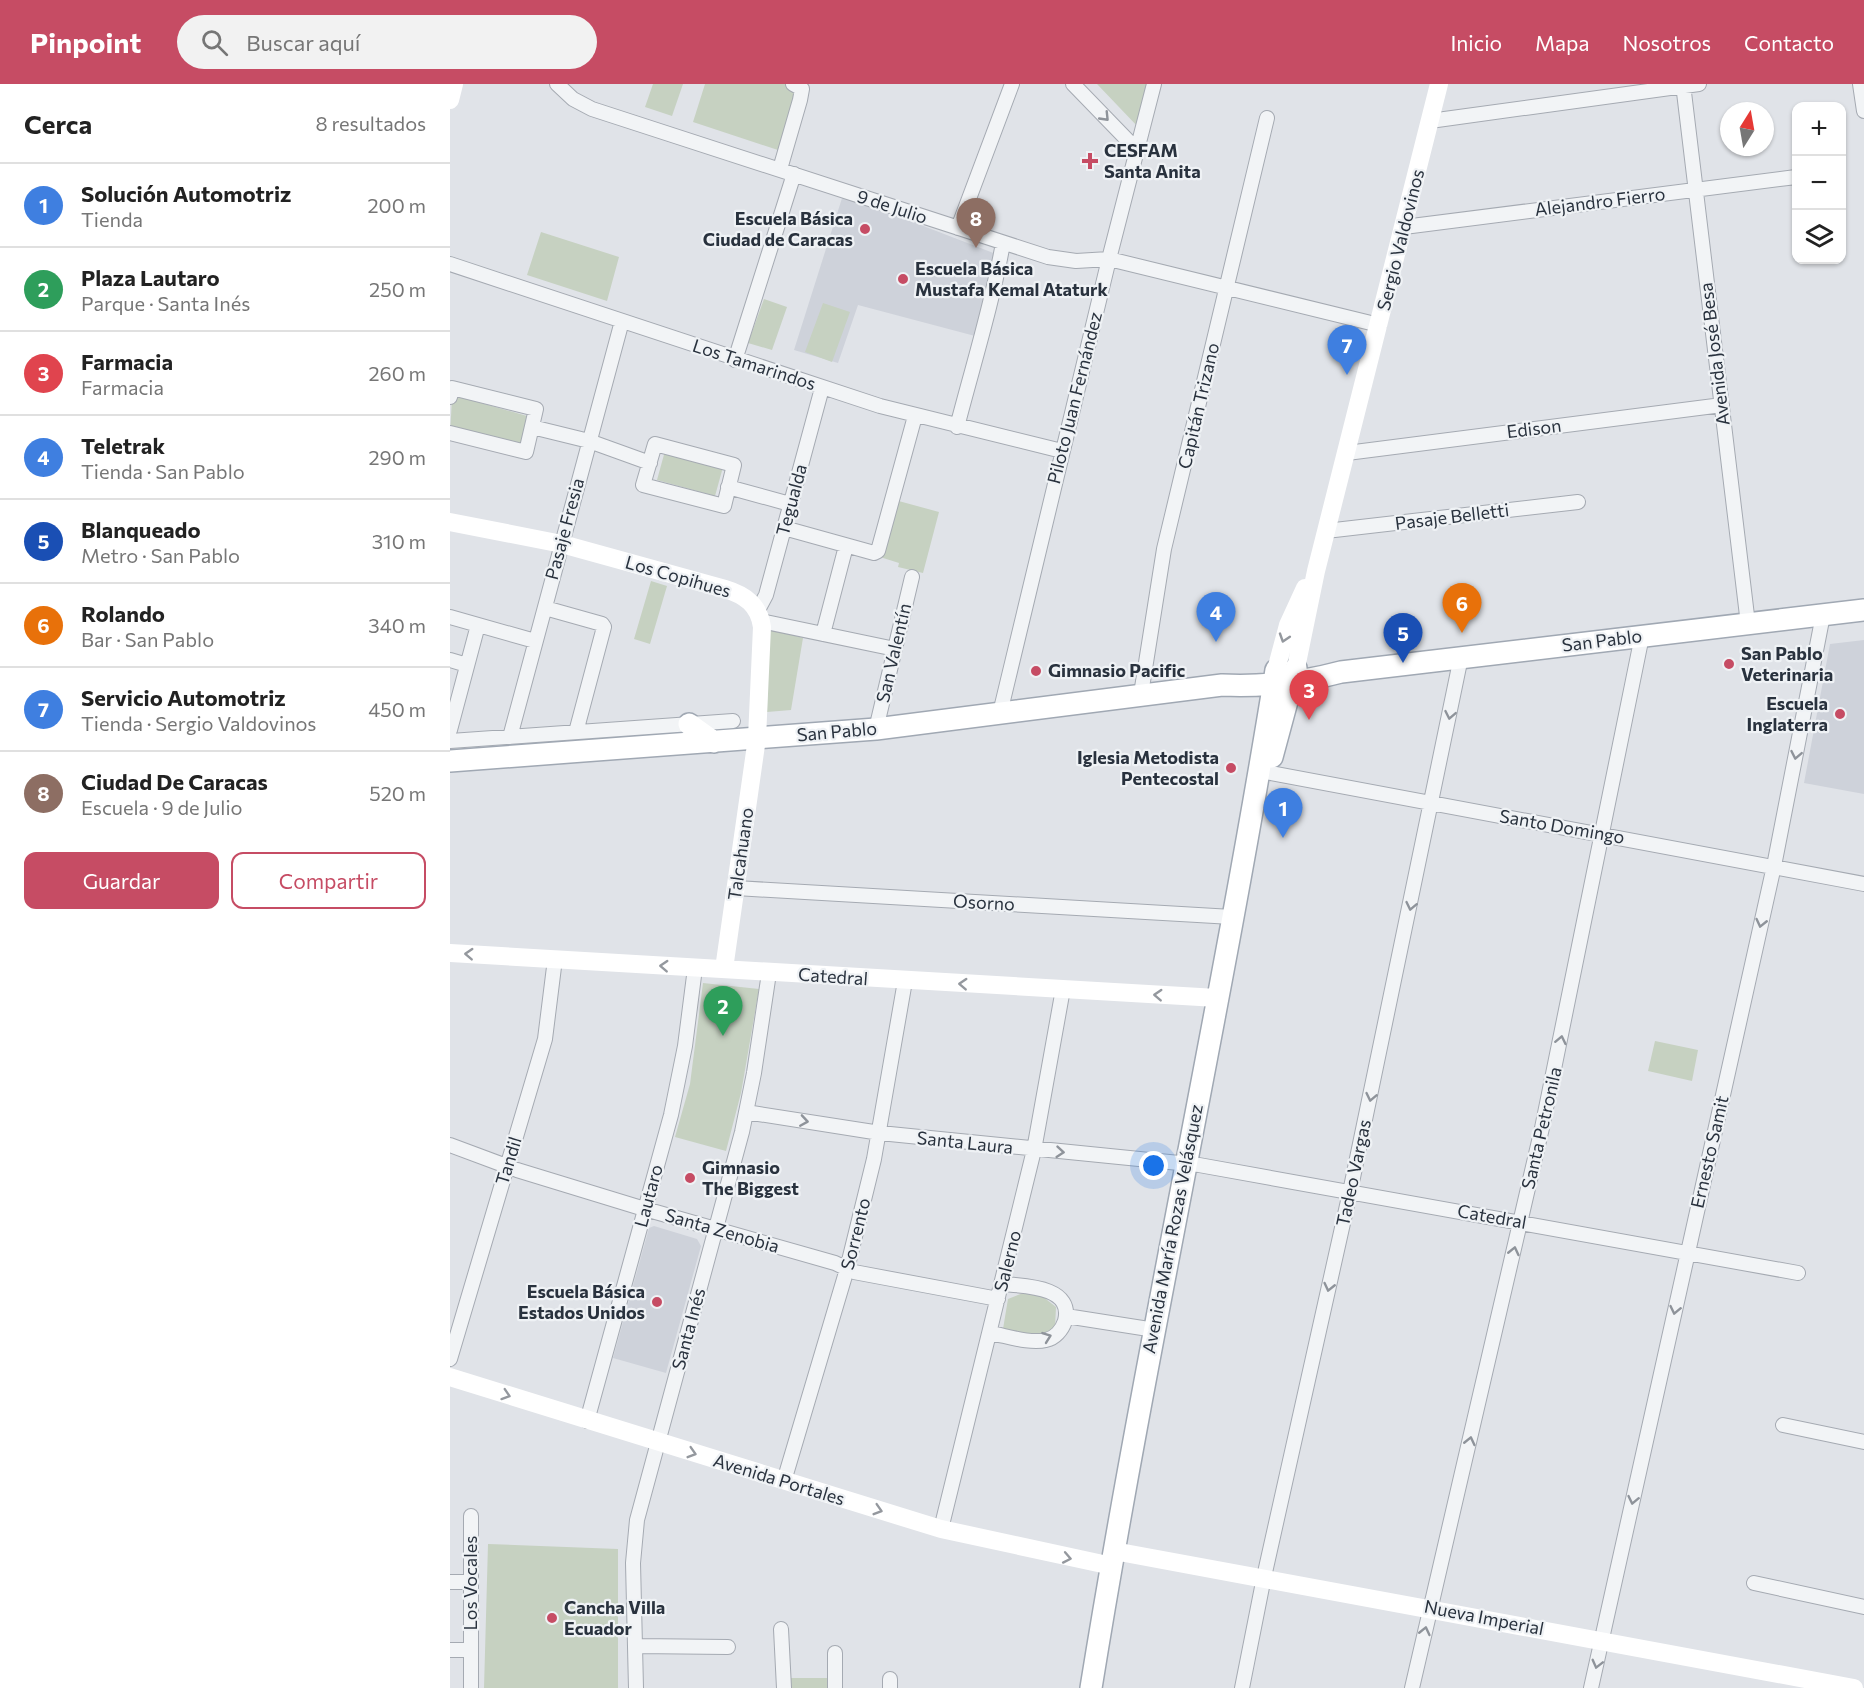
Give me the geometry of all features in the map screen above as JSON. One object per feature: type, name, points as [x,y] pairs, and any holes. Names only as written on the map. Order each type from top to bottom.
[{"type":"main road","points":[[450,100],[454,84]]},
{"type":"main road","name":"Sergio Valdovinos","points":[[1285,677],[1347,453],[1439,84]]},
{"type":"main road","name":"Los Copihues","points":[[450,522],[562,544],[732,591],[749,601],[759,615]]},
{"type":"main road","name":"San Pablo","points":[[450,761],[876,729],[1140,694],[1864,610]]},
{"type":"main road","name":"Tegualda","points":[[757,738],[759,615]]},
{"type":"main road","name":"Avenida María Rozas Velásquez","points":[[1091,1688],[1185,1163],[1260,771],[1285,677]]},
{"type":"main road","points":[[689,724],[714,742]]},
{"type":"main road","name":"Talcahuano","points":[[724,969],[757,738]]},
{"type":"main road","name":"Catedral","points":[[450,953],[1217,999]]},
{"type":"main road","name":"Avenida Portales","points":[[450,1377],[941,1529],[1113,1558]]},
{"type":"main road","name":"Nueva Imperial","points":[[1113,1558],[1264,1578],[1854,1688]]},
{"type":"street","name":"9 de Julio","points":[[557,84],[573,99],[592,109],[1003,243],[1068,261],[1109,259],[1379,325]]},
{"type":"street","points":[[780,169],[801,100],[802,89],[793,84]]},
{"type":"street","points":[[957,228],[1012,84]]},
{"type":"street","points":[[1073,84],[1137,150]]},
{"type":"street","name":"Piloto Juan Fernández","points":[[1000,713],[1109,259],[1154,84]]},
{"type":"street","points":[[1430,121],[1699,84]]},
{"type":"street","name":"Avenida José Besa","points":[[1683,85],[1748,624]]},
{"type":"street","points":[[1862,92],[1864,111]]},
{"type":"street","name":"Capitán Trizano","points":[[1140,694],[1160,567],[1267,118]]},
{"type":"street","points":[[735,360],[794,174]]},
{"type":"street","name":"Alejandro Fierro","points":[[1404,227],[1792,178]]},
{"type":"street","points":[[957,427],[979,339],[994,294],[1003,243]]},
{"type":"street","name":"Los Tamarindos","points":[[450,264],[822,388],[915,416],[1062,451]]},
{"type":"street","name":"Pasaje Fresia","points":[[510,737],[622,321]]},
{"type":"street","points":[[450,397],[452,388],[536,409],[526,452],[450,433]]},
{"type":"street","name":"Tegualda","points":[[759,615],[822,388]]},
{"type":"street","name":"Edison","points":[[1347,453],[1722,405]]},
{"type":"street","points":[[784,528],[874,553],[878,551],[915,416]]},
{"type":"street","points":[[532,427],[589,441],[650,463]]},
{"type":"street","points":[[655,444],[734,465],[724,506],[643,484],[650,463],[655,444]]},
{"type":"street","points":[[729,488],[790,504]]},
{"type":"street","name":"Pasaje Belletti","points":[[1326,531],[1578,502]]},
{"type":"street","points":[[823,634],[846,546]]},
{"type":"street","name":"San Valentín","points":[[876,729],[912,577]]},
{"type":"street","points":[[545,608],[602,624],[604,627],[576,732]]},
{"type":"street","name":"Los Copihues","points":[[759,615],[823,634],[895,649]]},
{"type":"street","name":"Ernesto Samit","points":[[1591,1688],[1774,866],[1823,615]]},
{"type":"street","points":[[450,617],[535,641]]},
{"type":"street","points":[[450,730],[478,625]]},
{"type":"street","name":"Santa Petronila","points":[[1412,1688],[1521,1223],[1642,636]]},
{"type":"street","name":"Tadeo Vargas","points":[[1242,1688],[1264,1578],[1350,1192],[1461,657]]},
{"type":"street","points":[[450,660],[467,665]]},
{"type":"street","points":[[450,741],[733,721]]},
{"type":"street","name":"Santo Domingo","points":[[1260,771],[1864,884]]},
{"type":"street","name":"Osorno","points":[[736,888],[1232,917]]},
{"type":"street","name":"Tandil","points":[[450,1359],[547,1031],[555,959]]},
{"type":"street","name":"Lautaro","points":[[587,1421],[679,1081],[695,968]]},
{"type":"street","name":"Santa Inés","points":[[636,1688],[634,1539],[642,1500],[746,1112],[769,973]]},
{"type":"street","name":"Sorrento","points":[[784,1481],[847,1269],[880,1133],[904,981]]},
{"type":"street","name":"Salerno","points":[[941,1529],[1034,1150],[1063,989]]},
{"type":"street","name":"Santa Laura","points":[[746,1112],[880,1133],[1034,1150],[1185,1163]]},
{"type":"street","name":"Santa Zenobia","points":[[450,1145],[508,1166],[645,1209],[847,1269],[998,1299]]},
{"type":"street","name":"Catedral","points":[[1185,1163],[1798,1273]]},
{"type":"street","points":[[990,1333],[1044,1341],[1061,1330],[1065,1316],[1062,1302],[1052,1292],[1002,1284]]},
{"type":"street","points":[[1065,1316],[1155,1330]]},
{"type":"street","points":[[1783,1425],[1864,1442]]},
{"type":"street","name":"Los Vocales","points":[[471,1516],[471,1688]]},
{"type":"street","points":[[450,1582],[471,1582]]},
{"type":"street","points":[[1754,1583],[1864,1607]]},
{"type":"street","points":[[781,1629],[784,1688]]},
{"type":"street","points":[[636,1646],[728,1647]]},
{"type":"street","name":"Los Vocales","points":[[450,1650],[471,1650]]},
{"type":"street","points":[[835,1653],[835,1688]]},
{"type":"shaded area","name":"Escuela Básica Mustafa Kemal Ataturk","points":[[843,195],[996,254],[975,336],[858,305],[838,363],[794,350]]},
{"type":"shaded area","name":"Escuela Inglaterra","points":[[1864,640],[1864,794],[1804,783],[1830,644]]},
{"type":"shaded area","name":"Escuela Básica Estados Unidos","points":[[654,1226],[697,1239],[701,1246],[666,1373],[613,1358],[649,1228]]},
{"type":"green space","points":[[653,84],[683,84],[672,116],[645,107]]},
{"type":"green space","points":[[705,84],[802,84],[781,151],[693,122]]},
{"type":"green space","points":[[1097,84],[1149,84],[1139,128]]},
{"type":"green space","points":[[541,232],[619,257],[607,301],[527,275]]},
{"type":"green space","points":[[764,299],[787,307],[772,350],[748,343]]},
{"type":"green space","points":[[823,303],[850,312],[832,362],[805,352]]},
{"type":"green space","points":[[457,396],[527,416],[521,450],[450,435],[452,398]]},
{"type":"green space","points":[[665,451],[723,467],[715,496],[657,480]]},
{"type":"green space","points":[[895,500],[939,512],[923,573],[898,567],[899,563],[880,557]]},
{"type":"green space","points":[[651,581],[667,586],[650,644],[634,639]]},
{"type":"green space","points":[[769,628],[803,638],[791,710],[767,712]]},
{"type":"green space","points":[[703,983],[759,989],[741,1093],[726,1151],[675,1137],[690,1084]]},
{"type":"green space","points":[[1655,1041],[1698,1050],[1692,1081],[1648,1071]]},
{"type":"green space","points":[[1023,1293],[1042,1296],[1056,1307],[1055,1328],[1042,1334],[1029,1335],[1016,1334],[1003,1329],[1008,1299]]},
{"type":"green space","name":"Cancha Villa Ecuador","points":[[488,1544],[618,1549],[618,1688],[484,1688]]},
{"type":"green space","points":[[790,1678],[832,1678],[832,1688],[790,1688]]},
{"type":"place","name":"CESFAM Santa Anita","points":[[1090,161]]},
{"type":"place","name":"Escuela Básica Ciudad de Caracas","points":[[865,229]]},
{"type":"place","name":"Ciudad De Caracas","points":[[976,248]]},
{"type":"place","name":"Escuela Básica Mustafa Kemal Ataturk","points":[[903,279]]},
{"type":"place","name":"Servicio Automotriz","points":[[1347,375]]},
{"type":"place","name":"Rolando","points":[[1462,633]]},
{"type":"place","name":"Teletrak","points":[[1216,642]]},
{"type":"place","name":"Blanqueado","points":[[1403,663]]},
{"type":"place","name":"San Pablo Veterinaria","points":[[1729,664]]},
{"type":"place","name":"Gimnasio Pacific","points":[[1036,671]]},
{"type":"place","name":"Escuela Inglaterra","points":[[1840,714]]},
{"type":"place","name":"Farmacia","points":[[1309,720]]},
{"type":"place","name":"Iglesia Metodista Pentecostal","points":[[1231,768]]},
{"type":"place","name":"Solución Automotriz","points":[[1283,838]]},
{"type":"place","name":"Plaza Lautaro","points":[[723,1036]]},
{"type":"place","name":"Gimnasio The Biggest","points":[[690,1178]]},
{"type":"place","name":"Escuela Básica Estados Unidos","points":[[657,1302]]},
{"type":"place","name":"Cancha Villa Ecuador","points":[[552,1618]]}]
